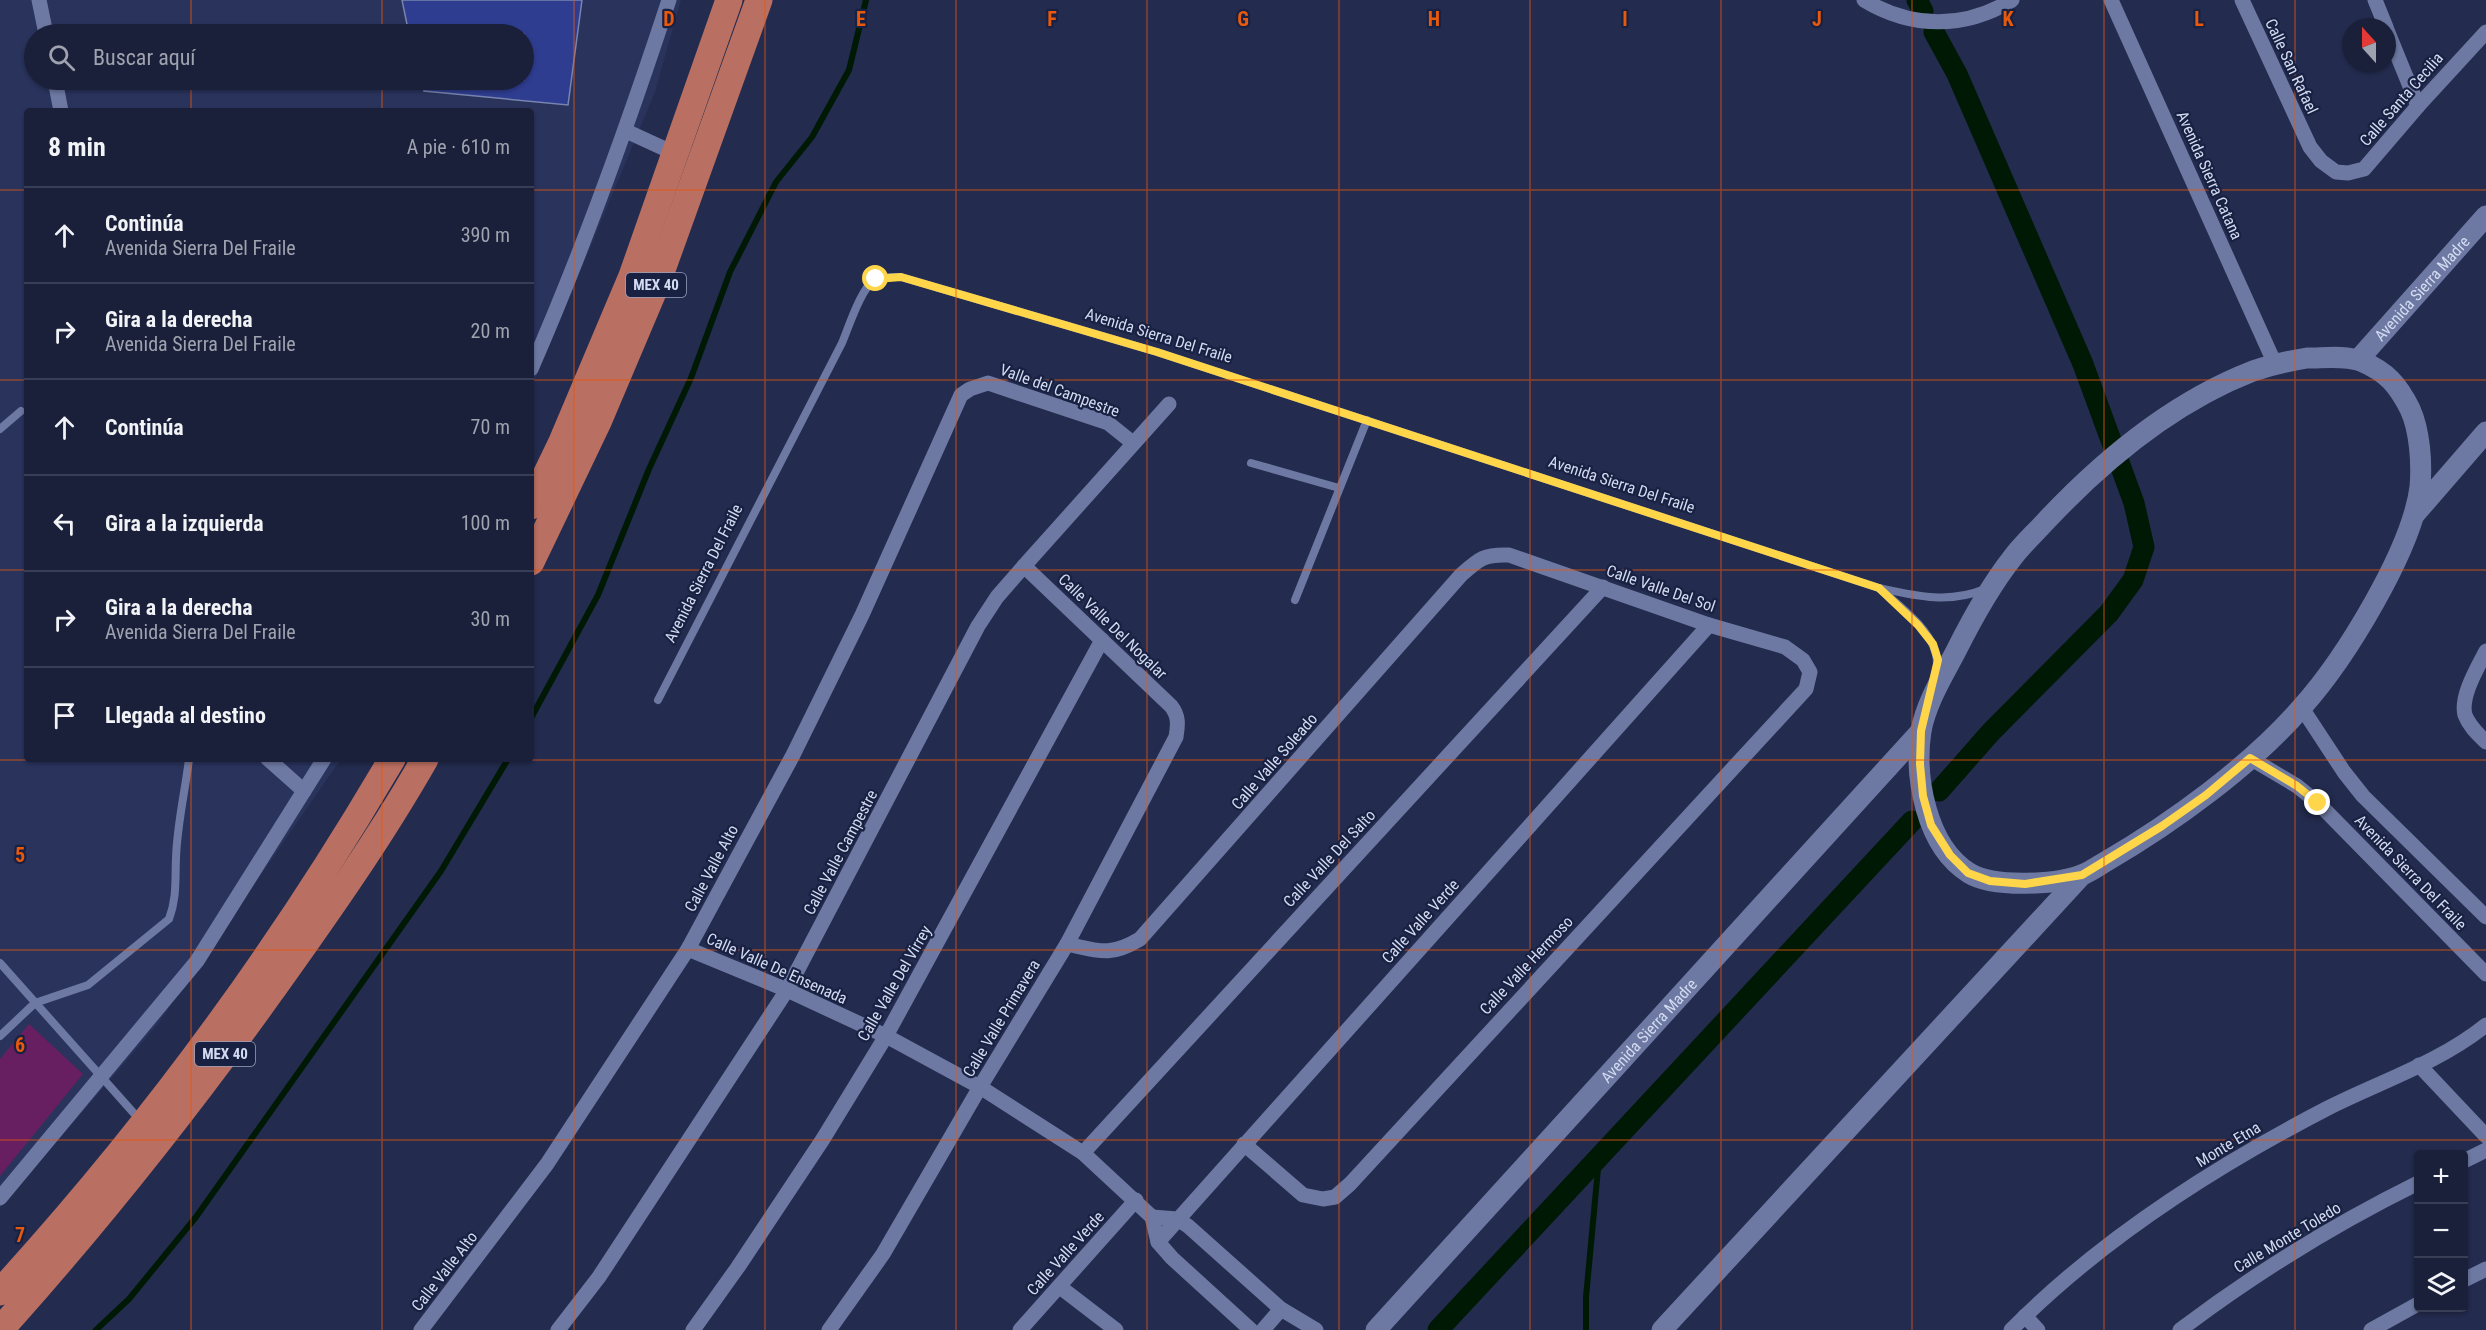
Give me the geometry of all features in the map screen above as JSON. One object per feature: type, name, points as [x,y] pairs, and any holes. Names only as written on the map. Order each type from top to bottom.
[{"type":"highway","name":"MEX 40","points":[[534,500],[561,444],[632,276],[729,0]]},
{"type":"highway","name":"MEX 40","points":[[534,555],[598,422],[659,278],[759,0]]},
{"type":"highway","name":"MEX 40","points":[[0,1292],[50,1237],[190,1063],[285,929],[358,817],[390,762]]},
{"type":"highway","name":"MEX 40","points":[[0,1330],[62,1261],[182,1113],[322,920],[422,762]]},
{"type":"street","points":[[39,0],[44,24]]},
{"type":"street","points":[[534,362],[559,306],[626,131],[669,0]]},
{"type":"street","points":[[1864,0],[1901,18],[1941,23],[1981,16],[2012,0]]},
{"type":"street","name":"Avenida Sierra Catana","points":[[2112,0],[2275,364]]},
{"type":"street","name":"Calle San Rafael","points":[[2242,0],[2310,147]]},
{"type":"street","points":[[2375,0],[2382,18]]},
{"type":"street","name":"Calle Santa Cecilia","points":[[2310,147],[2321,161],[2336,172],[2348,173],[2364,168],[2486,32]]},
{"type":"street","points":[[2396,52],[2418,106]]},
{"type":"street","points":[[57,90],[60,108]]},
{"type":"street","points":[[626,131],[676,154]]},
{"type":"street","name":"Avenida Sierra Madre","points":[[2358,360],[2486,216]]},
{"type":"street","points":[[1662,1330],[2082,875],[2162,826],[2206,795],[2250,758],[2302,708],[2331,670],[2372,605],[2402,547],[2413,517],[2420,486],[2415,422],[2400,388],[2384,373],[2358,360],[2307,358],[2275,364],[2222,384],[2149,429],[2078,487],[2013,557],[1973,617],[1924,722],[1920,764],[1923,796],[1931,825],[1950,855],[1968,873],[1990,881],[2025,884],[2082,875]]},
{"type":"street","name":"Valle del Campestre","points":[[970,389],[988,383],[1108,423],[1133,443]]},
{"type":"street","name":"Calle Valle Alto","points":[[421,1330],[548,1164],[688,949],[793,755],[862,615],[956,403],[961,395],[970,389]]},
{"type":"street","name":"Calle Valle Campestre","points":[[558,1330],[599,1277],[787,990],[978,626],[997,597],[1169,404]]},
{"type":"street","points":[[2413,517],[2486,432]]},
{"type":"street","name":"Calle Valle Del Sol","points":[[1490,554],[1509,555],[1709,625],[1785,647],[1803,660],[1810,672]]},
{"type":"street","name":"Calle Valle Soleado","points":[[1067,945],[1104,952],[1123,949],[1140,939],[1461,575],[1478,560],[1490,554]]},
{"type":"street","name":"Calle Valle Del Nogalar","points":[[1024,566],[1176,713]]},
{"type":"street","name":"Calle Valle Del Salto","points":[[1083,1153],[1603,587]]},
{"type":"street","name":"Calle Valle Verde","points":[[1158,1242],[1709,625]]},
{"type":"street","name":"Calle Valle Del Virrey","points":[[693,1330],[823,1139],[886,1036],[1102,640]]},
{"type":"street","points":[[2486,651],[2465,698],[2465,714],[2472,728],[2486,742]]},
{"type":"street","name":"Calle Valle Hermoso","points":[[1244,1144],[1303,1195],[1323,1199],[1335,1197],[1350,1184],[1806,689],[1810,672]]},
{"type":"street","name":"Avenida Sierra Del Fraile","points":[[2302,708],[2334,758],[2363,795],[2486,917]]},
{"type":"street","name":"Calle Valle Primavera","points":[[829,1330],[883,1254],[980,1087],[1067,945],[1176,737],[1178,725],[1176,713]]},
{"type":"street","name":"Avenida Sierra Madre","points":[[1376,1330],[1924,722]]},
{"type":"street","name":"Avenida Sierra Del Fraile","points":[[2250,758],[2297,786],[2318,803],[2486,974]]},
{"type":"street","points":[[271,762],[304,791]]},
{"type":"street","points":[[0,1198],[197,961],[322,762]]},
{"type":"street","name":"Calle Valle De Ensenada","points":[[688,949],[787,990],[886,1036],[980,1087],[1083,1153],[1152,1216]]},
{"type":"street","name":"Monte Etna","points":[[2011,1330],[2089,1259],[2158,1209],[2217,1171],[2325,1110],[2420,1065],[2472,1036],[2486,1025]]},
{"type":"street","points":[[2420,1065],[2486,1136]]},
{"type":"street","points":[[2468,1159],[2486,1150]]},
{"type":"street","name":"Calle Monte Toledo","points":[[2180,1330],[2220,1300],[2312,1241],[2414,1185]]},
{"type":"street","name":"Calle Valle Verde","points":[[1020,1330],[1136,1200]]},
{"type":"street","points":[[1251,1330],[1172,1258],[1158,1242],[1152,1216],[1177,1219],[1188,1226],[1281,1309],[1316,1330]]},
{"type":"street","points":[[2468,1278],[2486,1269]]},
{"type":"street","points":[[1060,1287],[1116,1330]]},
{"type":"street","points":[[2371,1330],[2414,1306]]},
{"type":"street","points":[[1263,1330],[1281,1309]]},
{"type":"street","points":[[2025,1316],[2038,1330]]},
{"type":"lane","name":"Avenida Sierra Del Fraile","points":[[658,700],[842,343],[862,297],[870,283],[876,279],[901,277],[1157,352],[1879,588],[1924,598],[1943,598],[1973,594],[1995,585]]},
{"type":"lane","points":[[0,429],[21,411]]},
{"type":"lane","points":[[1295,600],[1367,420]]},
{"type":"lane","points":[[1251,463],[1339,488]]},
{"type":"lane","name":"Avenida Sierra Del Fraile","points":[[1879,588],[1903,609],[1933,644],[1938,660],[1924,722]]},
{"type":"lane","points":[[0,1036],[35,1003],[88,985],[169,919],[177,889],[176,858],[189,762]]},
{"type":"lane","points":[[0,963],[143,1123]]},
{"type":"shaded area","points":[[0,0],[681,0],[655,92],[534,383],[534,108],[24,108],[24,762],[339,762],[158,1024],[0,1208]]},
{"type":"shaded area","points":[[29,1024],[83,1074],[0,1176],[0,1059]]},
{"type":"building","points":[[402,0],[582,0],[568,105],[424,91],[534,90],[534,24],[407,24]]},
{"type":"waterway","points":[[534,712],[598,595],[649,469],[691,378],[730,272],[776,182],[812,137],[849,70],[866,0]]},
{"type":"waterway","points":[[1917,0],[1923,11]]},
{"type":"waterway","points":[[1934,32],[1957,74],[2083,364],[2134,503],[2144,547],[2133,580],[2109,613],[1991,732],[1939,791]]},
{"type":"waterway","points":[[96,1330],[129,1299],[196,1217],[441,871],[506,762]]},
{"type":"waterway","points":[[1438,1330],[1912,821]]},
{"type":"waterway","points":[[1586,1330],[1586,1297],[1599,1158]]},
{"type":"route","points":[[876,279],[901,277],[1157,352],[1879,588],[1918,625],[1933,644],[1938,660],[1921,731],[1920,764],[1923,796],[1931,825],[1950,855],[1968,873],[1990,881],[2025,884],[2082,875],[2162,826],[2206,795],[2250,758],[2273,770],[2318,803]]}]
